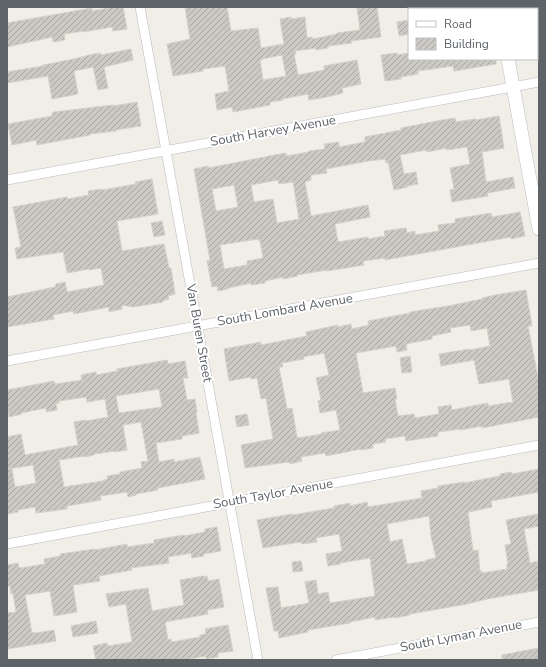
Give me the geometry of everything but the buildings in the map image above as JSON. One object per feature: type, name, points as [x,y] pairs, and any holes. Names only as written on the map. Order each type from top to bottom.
[{"type":"street","name":"Van Buren Street","points":[[140,7],[258,660]]},
{"type":"street","points":[[508,60],[539,228]]},
{"type":"street","name":"South Harvey Avenue","points":[[7,180],[539,82]]},
{"type":"street","name":"South Lombard Avenue","points":[[7,361],[539,263]]},
{"type":"street","name":"South Taylor Avenue","points":[[7,544],[539,446]]},
{"type":"street","name":"South Lyman Avenue","points":[[336,660],[539,622]]}]
